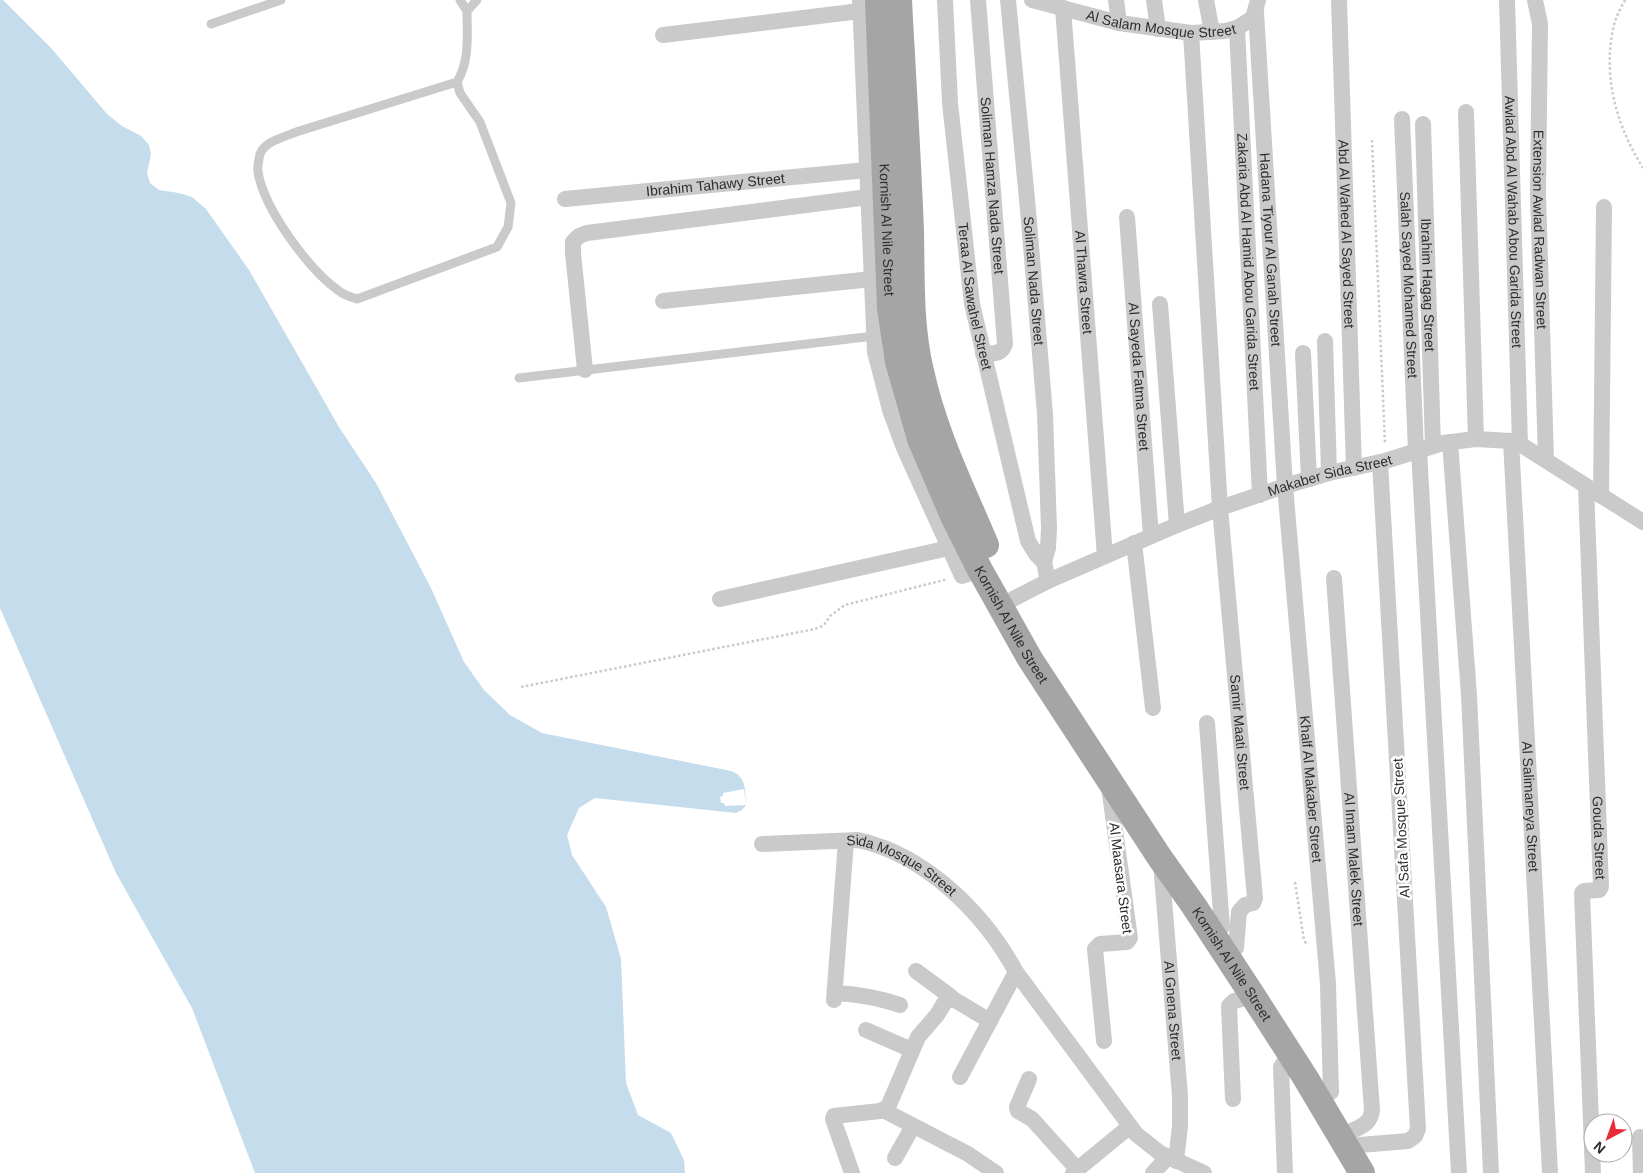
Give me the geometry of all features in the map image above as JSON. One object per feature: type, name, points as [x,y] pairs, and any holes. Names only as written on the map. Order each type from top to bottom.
[{"type":"main road","name":"Kornish Al Nile Street","points":[[899,0],[911,232],[912,305],[920,370],[928,401],[929,435],[971,573],[1253,996],[1293,1058],[1362,1173]]},
{"type":"main road","name":"Kornish Al Nile Street","points":[[866,4],[890,308],[898,362],[929,435],[1013,599],[1155,826],[1331,1092],[1377,1173]]},
{"type":"street","name":"Teraa Al Sawahel Street","points":[[945,0],[950,103],[972,304],[1028,541],[1036,554],[1044,562],[1048,581]]},
{"type":"street","name":"Soliman Hamza Nada Street","points":[[978,0],[1005,344],[1000,352],[983,354]]},
{"type":"street","name":"Soliman Nada Street","points":[[1008,0],[1045,414],[1049,528],[1048,548],[1044,562]]},
{"type":"street","name":"Al Salam Mosque Street","points":[[1032,0],[1069,6],[1119,23],[1191,33],[1237,28],[1253,18],[1258,4]]},
{"type":"street","points":[[1116,0],[1119,23]]},
{"type":"street","points":[[1154,0],[1158,29]]},
{"type":"street","points":[[1206,0],[1212,32]]},
{"type":"street","name":"Abd Al Wahed Al Sayed Street","points":[[1338,0],[1354,468]]},
{"type":"street","name":"Awlad Abd Al Wahab Abou Garida Street","points":[[1507,0],[1516,443]]},
{"type":"street","name":"Extension Awlad Radwan Street","points":[[1535,0],[1540,24],[1538,194],[1546,459]]},
{"type":"street","points":[[663,36],[866,4],[867,170],[874,336],[879,371],[890,410],[904,448],[949,548],[971,573]]},
{"type":"street","name":"Hadana Tiyour Al Ganah Street","points":[[1258,4],[1285,486]]},
{"type":"street","name":"Al Thawra Street","points":[[1069,6],[1105,556]]},
{"type":"street","name":"Zakaria Abd Al Hamid Abou Garida Street","points":[[1237,28],[1260,495]]},
{"type":"street","points":[[1191,33],[1220,508]]},
{"type":"street","points":[[1466,112],[1476,439]]},
{"type":"street","name":"Salah Sayed Mohamed Street","points":[[1402,119],[1423,449]]},
{"type":"street","name":"Ibrahim Hagag Street","points":[[1423,449],[1424,124]]},
{"type":"street","name":"Ibrahim Tahawy Street","points":[[565,199],[867,170]]},
{"type":"street","points":[[585,370],[573,253],[573,242],[579,236],[587,233],[868,197]]},
{"type":"street","points":[[1602,496],[1604,207]]},
{"type":"street","name":"Al Sayeda Fatma Street","points":[[1127,217],[1152,536]]},
{"type":"street","points":[[663,300],[872,279]]},
{"type":"street","points":[[1160,304],[1177,525]]},
{"type":"street","points":[[1324,340],[1329,473]]},
{"type":"street","points":[[1303,353],[1309,479]]},
{"type":"street","name":"Makaber Sida Street","points":[[1013,599],[1048,581],[1134,543],[1220,508],[1329,473],[1383,461],[1450,442],[1476,439],[1516,443],[1546,459],[1586,487],[1643,522]]},
{"type":"street","points":[[1450,442],[1469,695],[1491,1173]]},
{"type":"street","name":"Al Salimaneya Street","points":[[1516,443],[1550,1173]]},
{"type":"street","points":[[1423,449],[1459,1173]]},
{"type":"street","name":"Al Safa Mosque Street","points":[[1356,1138],[1408,1141],[1415,1136],[1418,1129],[1383,461]]},
{"type":"street","name":"Khalf Al Makaber Street","points":[[1285,486],[1328,984],[1331,1092]]},
{"type":"street","name":"Gouda Street","points":[[1586,487],[1601,887],[1598,891],[1584,891],[1582,893],[1593,1173]]},
{"type":"street","name":"Samir Maati Street","points":[[1220,508],[1255,898],[1252,903],[1245,905],[1240,912],[1229,937]]},
{"type":"street","points":[[1134,543],[1153,708]]},
{"type":"street","points":[[720,599],[949,548]]},
{"type":"street","name":"Al Imam Malek Street","points":[[1334,578],[1372,1110],[1372,1115],[1356,1138]]},
{"type":"street","points":[[1207,723],[1229,937]]},
{"type":"street","name":"Al Maasara Street","points":[[1104,1041],[1095,948],[1100,944],[1127,942],[1130,938],[1108,777]]},
{"type":"street","name":"Sida Mosque Street","points":[[762,844],[858,840],[873,844],[908,860],[943,883],[982,921],[1129,1127],[1148,1145],[1172,1159],[1204,1173]]},
{"type":"street","points":[[846,841],[835,996],[865,996],[900,1005]]},
{"type":"street","name":"Al Gnena Street","points":[[1160,858],[1180,1096],[1180,1126],[1172,1159]]},
{"type":"street","points":[[960,1077],[990,1021],[1012,965]]},
{"type":"street","points":[[916,971],[950,996],[990,1021]]},
{"type":"street","points":[[852,1173],[833,1118],[835,1116],[883,1110],[890,1104],[918,1037],[950,996]]},
{"type":"street","points":[[1233,1099],[1229,1006],[1234,1001],[1253,996]]},
{"type":"street","points":[[866,1030],[912,1050]]},
{"type":"street","points":[[1285,1173],[1281,1067],[1293,1058]]},
{"type":"street","points":[[1029,1079],[1017,1108],[1018,1111],[1032,1119],[1075,1172],[1129,1127]]},
{"type":"street","points":[[883,1110],[968,1154],[996,1173]]},
{"type":"street","points":[[895,1158],[913,1126]]},
{"type":"street","points":[[1640,1137],[1641,1173]]},
{"type":"street","points":[[1153,1173],[1172,1159]]},
{"type":"lane","points":[[212,24],[281,0]]},
{"type":"lane","points":[[457,82],[460,93],[480,122],[512,203],[508,227],[497,246],[357,299],[340,292],[314,269],[266,199],[257,171],[261,152],[272,142],[296,132],[457,82],[462,75],[467,55],[467,11],[460,0]]},
{"type":"lane","points":[[467,11],[477,0]]},
{"type":"lane","points":[[519,378],[874,336]]},
{"type":"path","points":[[1624,0],[1614,23],[1609,57],[1612,92],[1620,122],[1643,168]]},
{"type":"path","points":[[1372,140],[1383,461]]},
{"type":"path","points":[[521,687],[815,629],[824,625],[830,616],[845,604],[971,573]]},
{"type":"path","points":[[1295,882],[1304,941],[1309,943],[1324,941]]},
{"type":"water","points":[[0,0],[3,0],[52,49],[107,114],[122,126],[141,136],[149,145],[151,154],[147,173],[150,183],[159,190],[192,197],[206,209],[249,270],[339,427],[376,483],[431,588],[464,662],[484,690],[510,715],[542,733],[731,771],[743,780],[746,805],[736,813],[595,798],[579,808],[567,835],[572,855],[606,907],[621,959],[626,1083],[638,1115],[671,1133],[684,1160],[685,1173],[255,1173],[192,1008],[116,873],[0,608]]},
{"type":"pier","points":[[744,789],[746,805],[725,806],[724,803],[721,803],[720,797],[723,796],[723,793]]}]
